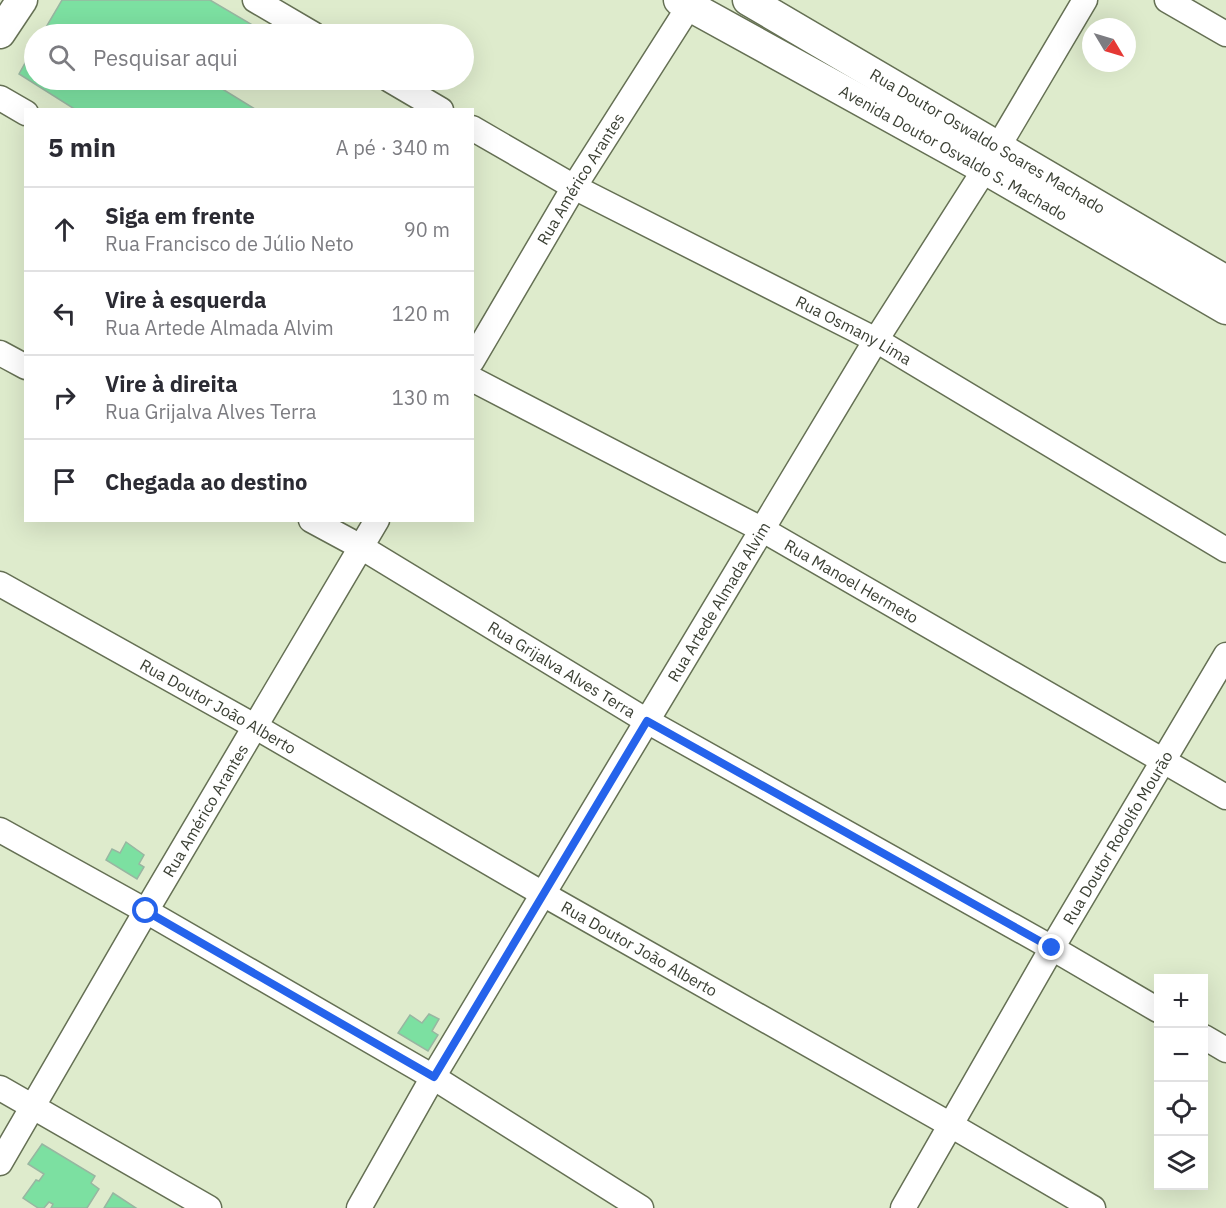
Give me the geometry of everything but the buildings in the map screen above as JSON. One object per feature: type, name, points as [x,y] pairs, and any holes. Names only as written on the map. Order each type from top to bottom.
[{"type":"street","points":[[0,33],[22,0]]},
{"type":"street","points":[[255,0],[296,24]]},
{"type":"street","name":"Rua Doutor Oswaldo Soares Machado","points":[[748,0],[991,158],[1226,281]]},
{"type":"street","name":"Rua Artede Almada Alvim","points":[[359,1208],[543,894],[876,340],[991,158],[1085,0]]},
{"type":"street","points":[[1167,0],[1226,34]]},
{"type":"street","name":"Avenida Doutor Osvaldo S. Machado","points":[[687,2],[991,158],[1226,309]]},
{"type":"street","name":"Rua Américo Arantes","points":[[474,358],[574,187],[687,2]]},
{"type":"street","points":[[407,90],[438,108]]},
{"type":"street","points":[[0,98],[24,112]]},
{"type":"street","name":"Rua Osmany Lima","points":[[474,129],[574,187],[876,340],[1226,550]]},
{"type":"street","points":[[0,353],[24,366]]},
{"type":"street","name":"Rua Manoel Hermeto","points":[[474,380],[763,530],[1226,797]]},
{"type":"street","name":"Rua Grijalva Alves Terra","points":[[315,522],[361,547],[647,721],[1154,1008]]},
{"type":"street","name":"Rua Américo Arantes","points":[[0,1163],[376,522]]},
{"type":"street","name":"Rua Doutor João Alberto","points":[[0,584],[256,727],[1093,1208]]},
{"type":"street","name":"Rua Doutor Rodolfo Mourão","points":[[903,1208],[949,1124],[1226,655]]},
{"type":"street","points":[[0,830],[146,911],[434,1077],[641,1208]]},
{"type":"street","points":[[1208,1040],[1226,1050]]},
{"type":"street","points":[[0,1088],[209,1208]]},
{"type":"route","points":[[146,911],[434,1077],[647,721],[1052,948]]}]
